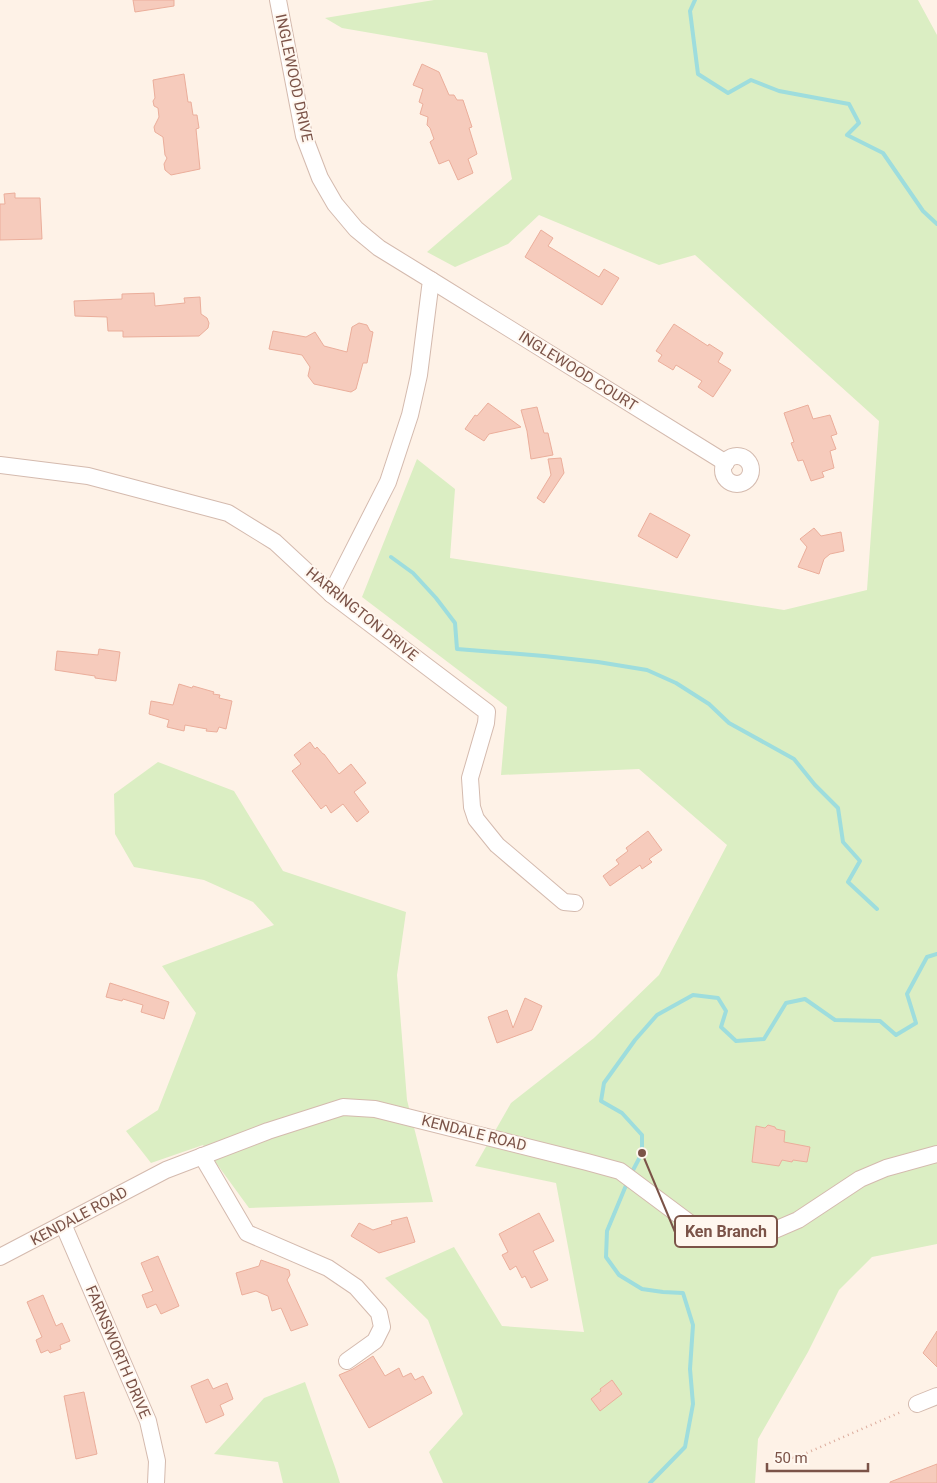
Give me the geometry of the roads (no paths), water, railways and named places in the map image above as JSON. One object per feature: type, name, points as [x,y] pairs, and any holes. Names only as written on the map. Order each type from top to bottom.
[{"type":"street","name":"INGLEWOOD DRIVE","points":[[278,0],[304,136],[320,178],[335,204],[356,229],[379,248],[431,280]]},
{"type":"street","name":"INGLEWOOD COURT","points":[[431,280],[726,463]]},
{"type":"street","points":[[332,594],[388,482],[410,415],[419,375],[431,280]]},
{"type":"street","name":"HARRINGTON DRIVE","points":[[0,465],[88,476],[228,513],[275,542],[332,594],[486,712],[486,723],[470,778],[472,807],[476,819],[497,845],[564,902],[575,903]]},
{"type":"street","name":"KENDALE ROAD","points":[[0,1257],[166,1170],[342,1107],[375,1109],[620,1171],[695,1227],[717,1236],[735,1239],[756,1238],[798,1220],[860,1179],[886,1168],[937,1154]]},
{"type":"street","points":[[202,1156],[247,1233],[328,1268],[356,1287],[379,1313],[382,1328],[375,1340],[347,1361]]},
{"type":"street","name":"FARNSWORTH DRIVE","points":[[63,1224],[148,1422],[157,1461],[156,1483]]},
{"type":"street","points":[[917,1404],[937,1396]]},
{"type":"waterway","points":[[695,0],[690,11],[698,74],[728,93],[751,80],[779,91],[849,104],[859,123],[847,135],[883,153],[923,211],[937,224]]},
{"type":"waterway","points":[[391,557],[413,573],[436,598],[455,623],[457,649],[544,656],[647,670],[676,683],[709,704],[729,723],[794,759],[815,785],[838,808],[843,842],[860,861],[848,882],[877,909]]},
{"type":"waterway","points":[[631,1174],[642,1153],[642,1135],[622,1113],[601,1101],[604,1083],[635,1040],[657,1015],[693,995],[718,998],[726,1011],[721,1027],[736,1041],[764,1039],[786,1003],[805,999],[835,1020],[880,1021],[896,1035],[916,1023],[907,994],[927,957],[937,954]]},
{"type":"waterway","points":[[627,1183],[607,1231],[606,1257],[619,1275],[642,1289],[683,1293],[693,1325],[690,1369],[693,1404],[685,1447],[650,1483]]},
{"type":"place","name":"Ken Branch","points":[[642,1153]]}]
